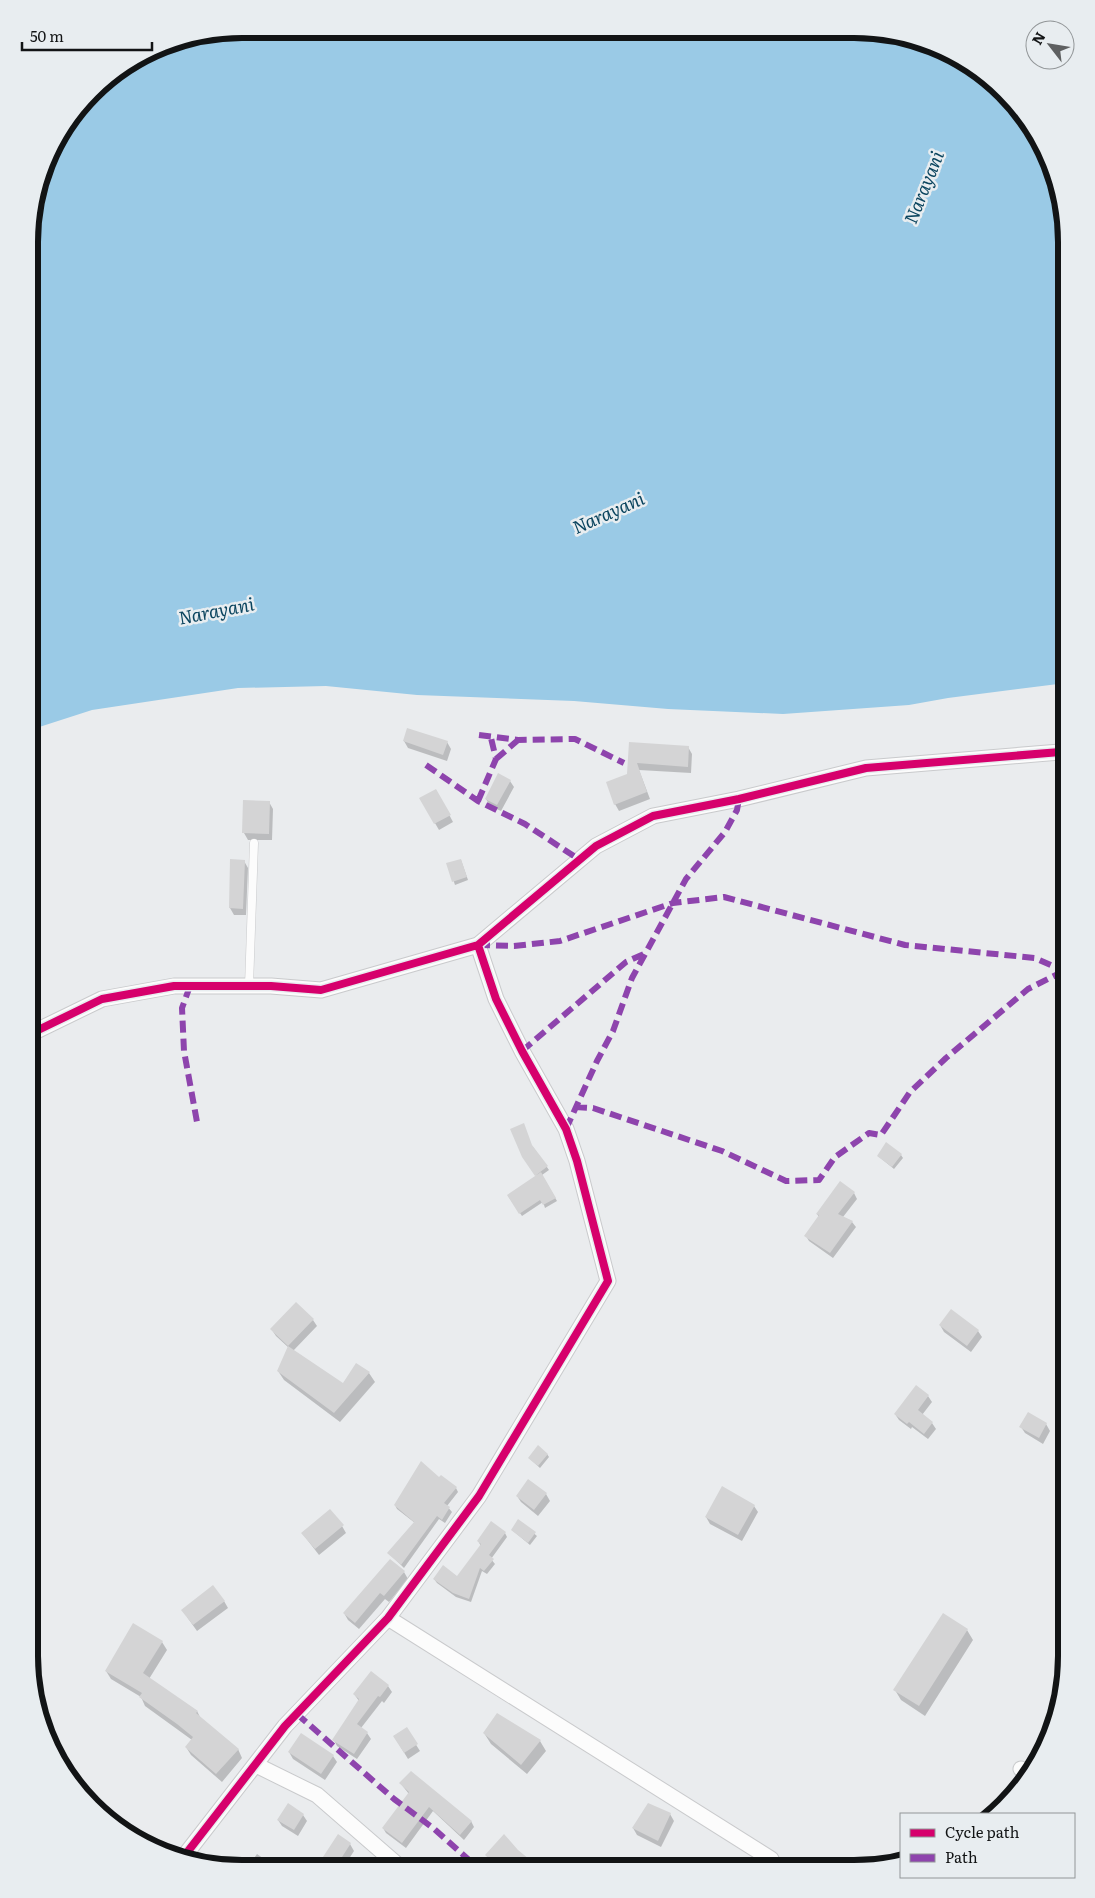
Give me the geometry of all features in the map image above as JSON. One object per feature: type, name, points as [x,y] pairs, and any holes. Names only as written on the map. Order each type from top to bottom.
[{"type":"street","points":[[38,1030],[102,999],[174,986],[249,986],[321,990],[478,946],[596,846],[653,816],[739,799],[866,768],[1058,752]]},
{"type":"street","points":[[187,1853],[285,1726],[388,1618],[479,1496],[608,1281],[577,1162],[566,1129],[496,999],[478,946]]},
{"type":"street","points":[[388,1618],[772,1860]]},
{"type":"street","points":[[256,1765],[317,1795],[392,1860]]},
{"type":"lane","points":[[249,986],[254,843]]},
{"type":"water","name":"Narayani","points":[[228,38],[867,38],[906,44],[932,53],[956,65],[998,97],[1023,128],[1042,163],[1051,189],[1056,215],[1058,242],[1058,684],[909,705],[783,714],[668,709],[574,701],[417,695],[326,686],[238,688],[92,710],[38,727],[38,228],[41,202],[48,176],[72,128],[97,97],[139,65],[163,53],[189,44]]},
{"type":"building","points":[[407,728],[448,741],[443,755],[403,741]]},
{"type":"building","points":[[629,742],[689,746],[688,767],[637,763],[647,792],[614,805],[606,782],[627,774]]},
{"type":"building","points":[[498,773],[511,780],[497,805],[485,799]]},
{"type":"building","points":[[436,789],[451,815],[434,824],[419,798]]},
{"type":"building","points":[[243,800],[270,801],[269,834],[242,833]]},
{"type":"building","points":[[230,859],[245,860],[243,909],[229,908]]},
{"type":"building","points":[[461,859],[467,877],[452,882],[446,863]]},
{"type":"building","points":[[524,1123],[532,1145],[548,1166],[535,1176],[522,1157],[510,1129]]},
{"type":"building","points":[[886,1142],[902,1154],[892,1167],[877,1156]]},
{"type":"building","points":[[541,1172],[556,1198],[543,1205],[540,1200],[519,1214],[507,1195]]},
{"type":"building","points":[[840,1181],[855,1192],[838,1214],[853,1221],[830,1253],[804,1236],[819,1215],[816,1214]]},
{"type":"building","points":[[296,1302],[314,1319],[288,1346],[270,1329]]},
{"type":"building","points":[[951,1309],[979,1330],[967,1346],[939,1325]]},
{"type":"building","points":[[288,1346],[343,1383],[356,1363],[370,1372],[334,1413],[277,1371]]},
{"type":"building","points":[[916,1385],[929,1395],[918,1410],[933,1422],[924,1434],[909,1422],[907,1424],[894,1414]]},
{"type":"building","points":[[1028,1412],[1047,1423],[1039,1438],[1019,1427]]},
{"type":"building","points":[[538,1445],[548,1454],[538,1466],[528,1458]]},
{"type":"building","points":[[421,1461],[439,1477],[441,1475],[457,1487],[444,1503],[450,1507],[442,1520],[437,1516],[401,1565],[387,1553],[414,1522],[394,1505]]},
{"type":"building","points":[[528,1479],[547,1493],[534,1510],[516,1496]]},
{"type":"building","points":[[722,1486],[755,1505],[738,1535],[705,1517]]},
{"type":"building","points":[[330,1509],[344,1525],[315,1549],[301,1533]]},
{"type":"building","points":[[518,1519],[536,1532],[528,1543],[511,1530]]},
{"type":"building","points":[[491,1521],[506,1532],[489,1555],[494,1559],[484,1571],[480,1568],[469,1599],[453,1593],[433,1579],[443,1565],[457,1576],[481,1544],[477,1541]]},
{"type":"building","points":[[390,1559],[405,1571],[384,1596],[380,1593],[355,1623],[343,1613]]},
{"type":"building","points":[[213,1585],[225,1601],[193,1625],[181,1610]]},
{"type":"building","points":[[943,1613],[968,1629],[919,1706],[893,1690]]},
{"type":"building","points":[[133,1623],[163,1641],[143,1673],[198,1711],[196,1713],[239,1749],[216,1774],[185,1747],[193,1737],[139,1697],[142,1693],[105,1671]]},
{"type":"building","points":[[371,1671],[389,1685],[380,1697],[378,1696],[357,1724],[368,1732],[354,1754],[332,1740],[359,1699],[353,1694]]},
{"type":"building","points":[[497,1713],[541,1740],[521,1765],[483,1733]]},
{"type":"building","points":[[407,1727],[418,1744],[404,1753],[393,1736]]},
{"type":"building","points":[[301,1733],[334,1755],[321,1774],[288,1752]]},
{"type":"building","points":[[411,1771],[472,1821],[460,1835],[429,1807],[402,1843],[382,1828],[409,1792],[399,1783]]},
{"type":"building","points":[[288,1803],[304,1814],[294,1830],[277,1820]]},
{"type":"building","points":[[648,1803],[671,1813],[658,1841],[632,1828]]},
{"type":"building","points":[[338,1834],[351,1843],[340,1860],[321,1860]]},
{"type":"building","points":[[504,1834],[518,1850],[530,1860],[490,1860],[485,1855]]},
{"type":"marked path","points":[[479,735],[518,740],[575,739],[624,763]]},
{"type":"marked path","points":[[478,801],[496,759],[491,738]]},
{"type":"marked path","points":[[496,759],[518,740]]},
{"type":"marked path","points":[[426,765],[478,801],[525,824],[580,860]]},
{"type":"marked path","points":[[566,1129],[613,1031],[632,978],[686,879],[725,832],[737,810],[739,799]]},
{"type":"marked path","points":[[478,945],[514,946],[560,941],[673,903],[724,897],[905,945],[1035,958],[1058,968]]},
{"type":"marked path","points":[[522,1051],[626,962],[646,953]]},
{"type":"marked path","points":[[575,1107],[593,1108],[722,1151],[786,1181],[819,1180],[835,1157],[869,1133],[881,1135],[910,1092],[946,1058],[1028,989],[1058,974]]},
{"type":"marked path","points":[[190,986],[182,1008],[184,1051],[197,1122]]},
{"type":"marked path","points":[[297,1714],[394,1799],[433,1828],[469,1860]]},
{"type":"cycle path","points":[[38,1030],[102,999],[174,986],[271,986],[321,990],[478,945],[596,846],[653,816],[739,799],[866,768],[1058,752]]},
{"type":"cycle path","points":[[186,1853],[285,1726],[388,1618],[479,1496],[608,1281],[577,1161],[566,1129],[522,1051],[496,999],[478,945]]}]
